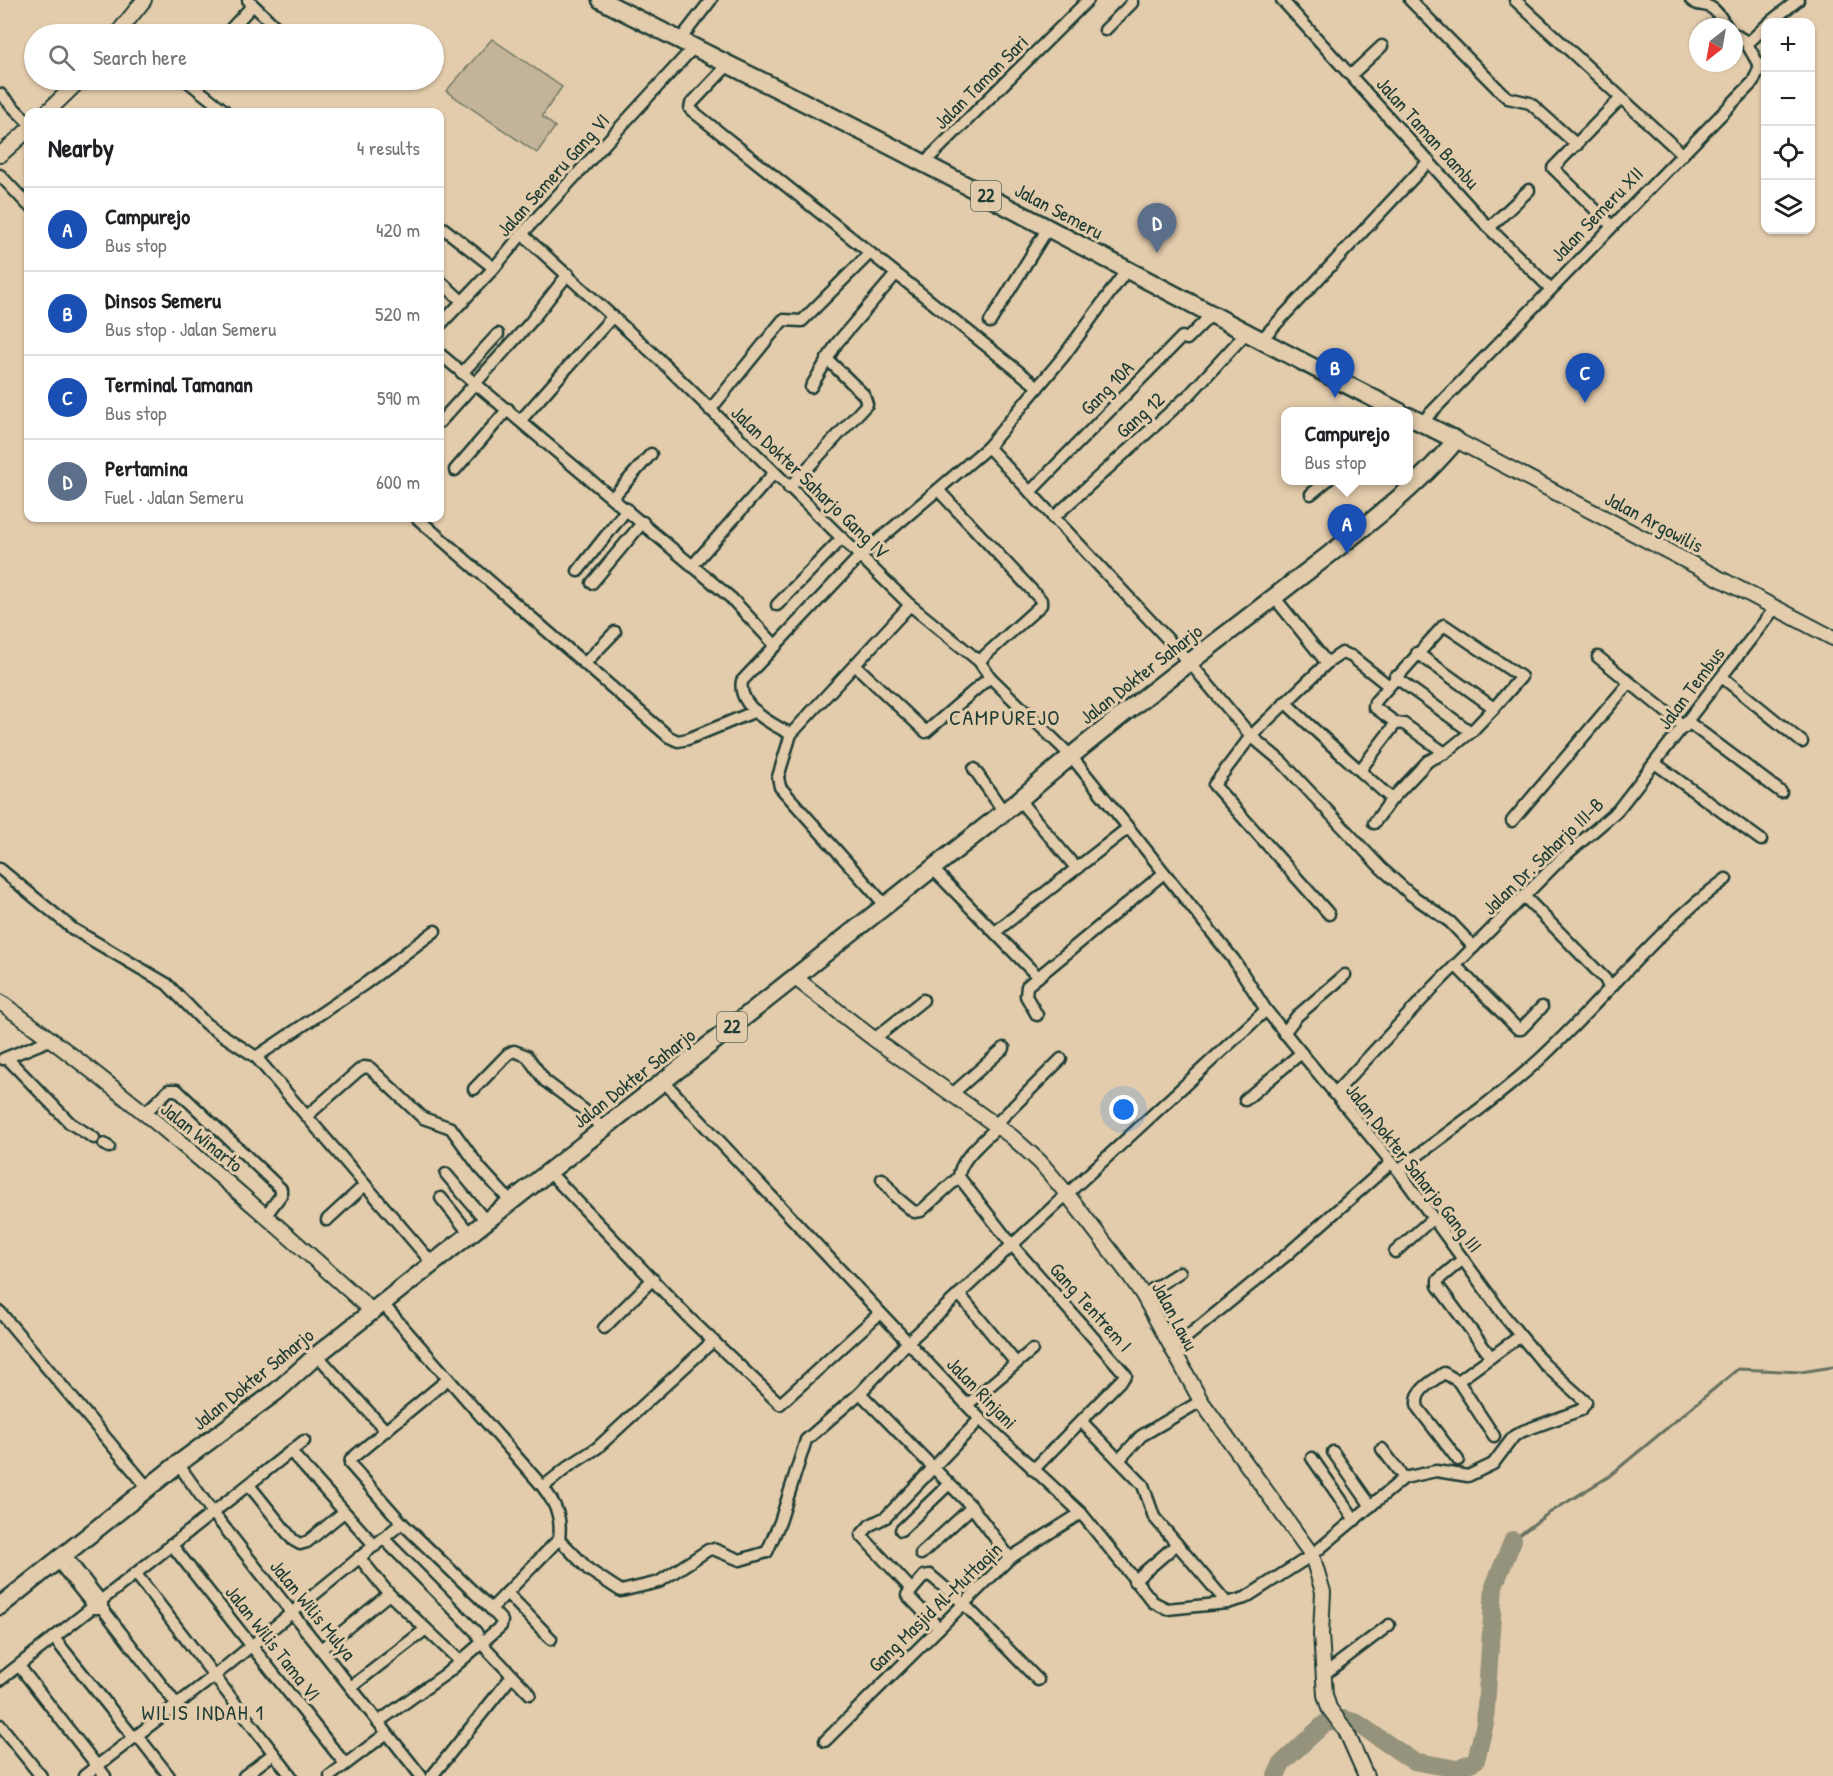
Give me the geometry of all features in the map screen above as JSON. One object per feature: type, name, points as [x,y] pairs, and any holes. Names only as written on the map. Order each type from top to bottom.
[{"type":"highway","name":"Jalan Semeru","points":[[601,0],[727,66],[924,163],[1210,315],[1392,407]]},
{"type":"highway","points":[[1415,419],[1456,440]]},
{"type":"highway","name":"Jalan Dokter Saharjo","points":[[1413,483],[1440,459],[1456,440]]},
{"type":"highway","name":"Jalan Dokter Saharjo","points":[[0,1606],[62,1559],[178,1464],[278,1391],[316,1355],[664,1082],[1019,800],[1071,756],[1356,534],[1411,485]]},
{"type":"street","points":[[128,24],[144,0]]},
{"type":"street","name":"Jalan Semeru Gang VI","points":[[444,321],[495,268],[686,45],[711,0]]},
{"type":"street","name":"Jalan Taman Sari","points":[[924,163],[1088,0]]},
{"type":"street","points":[[1105,30],[1132,3],[1132,0]]},
{"type":"street","name":"Jalan Taman Bambu","points":[[1282,0],[1489,228],[1550,288]]},
{"type":"street","points":[[1410,0],[1501,92],[1509,98],[1530,103],[1577,144]]},
{"type":"street","points":[[1515,0],[1681,153]]},
{"type":"street","points":[[1691,0],[1696,5],[1707,5],[1720,18]]},
{"type":"street","points":[[1775,18],[1798,0]]},
{"type":"street","points":[[234,24],[251,2],[273,24]]},
{"type":"street","points":[[1743,39],[1748,42],[1761,30]]},
{"type":"street","name":"Jalan Semeru XII","points":[[1415,419],[1550,288],[1758,75],[1760,67],[1750,52],[1748,42]]},
{"type":"street","points":[[1351,75],[1382,46]]},
{"type":"street","points":[[727,66],[690,109],[1038,387]]},
{"type":"street","points":[[51,108],[70,90]]},
{"type":"street","points":[[199,90],[221,108]]},
{"type":"street","points":[[0,94],[24,118]]},
{"type":"street","points":[[1611,225],[1553,168],[1621,98]]},
{"type":"street","points":[[0,155],[24,134]]},
{"type":"street","name":"Gang 12","points":[[1053,518],[1253,337],[1429,161]]},
{"type":"street","points":[[0,175],[24,201]]},
{"type":"street","points":[[1489,228],[1529,190]]},
{"type":"street","points":[[990,322],[1048,228]]},
{"type":"street","points":[[444,229],[495,268]]},
{"type":"street","name":"Jalan Dokter Saharjo Gang IV","points":[[522,234],[613,316],[910,605],[980,661],[990,677],[1071,756]]},
{"type":"street","points":[[710,410],[783,320],[802,321],[870,253]]},
{"type":"street","points":[[791,734],[769,723],[748,704],[741,690],[742,681],[860,556],[988,447],[1038,387],[1126,271]]},
{"type":"street","points":[[444,417],[474,382],[530,324],[568,274]]},
{"type":"street","points":[[811,387],[837,343],[896,274]]},
{"type":"street","points":[[444,285],[463,302]]},
{"type":"street","name":"Gang 10A","points":[[1030,492],[1182,337],[1187,339],[1210,315]]},
{"type":"street","points":[[521,420],[613,316]]},
{"type":"street","points":[[462,372],[498,334]]},
{"type":"street","points":[[444,357],[744,609],[777,646]]},
{"type":"street","points":[[789,488],[867,404],[864,395],[827,359]]},
{"type":"street","points":[[455,470],[508,409]]},
{"type":"street","name":"Jalan Argowilis","points":[[1456,440],[1833,638]]},
{"type":"street","points":[[988,447],[1190,663],[1251,736],[1282,762],[1381,868],[1410,894],[1450,922],[1474,947]]},
{"type":"street","points":[[613,497],[651,454]]},
{"type":"street","points":[[692,566],[774,473]]},
{"type":"street","points":[[1311,494],[1322,485]]},
{"type":"street","points":[[939,490],[1041,600],[1041,605],[980,661]]},
{"type":"street","points":[[578,571],[627,509]]},
{"type":"street","points":[[422,522],[669,737],[678,741],[756,711]]},
{"type":"street","points":[[592,583],[643,522]]},
{"type":"street","points":[[777,605],[842,538]]},
{"type":"street","points":[[1274,597],[1328,663]]},
{"type":"street","points":[[885,906],[777,782],[791,734],[910,605]]},
{"type":"street","name":"Jalan Tembus","points":[[1635,790],[1775,608]]},
{"type":"street","points":[[1374,823],[1392,799],[1424,765],[1445,753],[1471,732],[1521,677],[1444,625],[1392,682],[1375,702],[1374,707],[1396,723],[1404,724],[1445,753]]},
{"type":"street","points":[[585,663],[615,632]]},
{"type":"street","points":[[1329,914],[1216,789],[1215,782],[1251,736],[1285,702],[1342,652],[1352,656],[1471,732]]},
{"type":"street","points":[[1417,653],[1494,708]]},
{"type":"street","points":[[1598,657],[1629,683],[1781,792]]},
{"type":"street","points":[[856,666],[926,732],[990,677]]},
{"type":"street","points":[[1722,677],[1802,742]]},
{"type":"street","points":[[1512,821],[1629,683]]},
{"type":"street","points":[[1285,702],[1325,742],[1361,769],[1392,799]]},
{"type":"street","points":[[1361,769],[1396,723]]},
{"type":"street","name":"Jalan Dokter Saharjo Gang III","points":[[1071,756],[1234,960],[1266,1010],[1300,1054],[1395,1166],[1431,1219],[1520,1336],[1544,1365],[1583,1398],[1584,1407],[1514,1436],[1497,1460],[1468,1476],[1436,1471],[1404,1478]]},
{"type":"street","points":[[1656,764],[1761,840]]},
{"type":"street","points":[[975,769],[1004,812]]},
{"type":"street","name":"Jalan Dr. Saharjo III-B","points":[[1334,1094],[1455,965],[1561,859],[1617,811],[1635,790]]},
{"type":"street","points":[[1019,800],[1077,868]]},
{"type":"street","points":[[995,932],[1128,828]]},
{"type":"street","points":[[932,868],[1038,977]]},
{"type":"street","points":[[0,869],[73,929],[167,984],[206,1024],[256,1057],[335,1146],[432,1263]]},
{"type":"street","points":[[1037,1015],[1024,992],[1027,986],[1164,873]]},
{"type":"street","points":[[1171,1350],[1395,1166],[1502,1091],[1539,1059],[1692,904],[1726,879]]},
{"type":"street","points":[[1525,897],[1605,979],[1609,987]]},
{"type":"street","points":[[256,1057],[366,983],[435,931]]},
{"type":"street","points":[[1455,965],[1518,1029],[1521,1029],[1542,1007]]},
{"type":"street","points":[[1284,1033],[1297,1016],[1345,975]]},
{"type":"street","name":"Jalan Lawu","points":[[794,977],[874,1039],[997,1125],[1040,1162],[1143,1295],[1171,1350],[1201,1401],[1312,1555],[1323,1592],[1323,1675],[1329,1708],[1346,1731],[1366,1776]]},
{"type":"street","points":[[874,1039],[922,1000]]},
{"type":"street","name":"Jalan Winarto","points":[[0,1002],[52,1039],[377,1307]]},
{"type":"street","points":[[559,1539],[589,1570],[621,1591],[660,1582],[708,1550],[713,1549],[740,1560],[767,1552],[780,1522],[806,1440],[860,1393],[959,1294],[1266,1010]]},
{"type":"street","points":[[52,1039],[3,1059],[70,1123],[94,1138]]},
{"type":"street","points":[[951,1095],[1004,1048]]},
{"type":"street","points":[[474,1089],[508,1054],[514,1051],[522,1052],[545,1081],[584,1110],[603,1129]]},
{"type":"street","points":[[1245,1100],[1300,1054]]},
{"type":"street","points":[[1012,1245],[960,1177],[959,1171],[997,1125],[1061,1059]]},
{"type":"street","points":[[307,1116],[358,1071],[364,1067],[370,1068],[423,1118],[451,1128],[480,1168],[511,1202]]},
{"type":"street","name":"Jalan Rinjani","points":[[664,1082],[980,1419],[1081,1513],[1134,1581],[1160,1608],[1227,1604],[1245,1598],[1312,1555],[1404,1478]]},
{"type":"street","points":[[144,1114],[169,1090],[177,1090],[281,1189],[281,1195],[266,1215]]},
{"type":"street","points":[[549,1172],[713,1341],[780,1404],[880,1313]]},
{"type":"street","points":[[446,1174],[486,1221]]},
{"type":"street","points":[[882,1179],[896,1197],[914,1212],[921,1211],[960,1177]]},
{"type":"street","points":[[327,1220],[365,1185]]},
{"type":"street","points":[[441,1198],[470,1234]]},
{"type":"street","points":[[1395,1252],[1431,1219]]},
{"type":"street","name":"Gang Tentrem I","points":[[1012,1245],[1125,1373],[1125,1378],[1033,1470]]},
{"type":"street","points":[[1463,1259],[1438,1280],[1438,1286],[1491,1357]]},
{"type":"street","points":[[1143,1295],[1180,1272]]},
{"type":"street","points":[[604,1328],[653,1279]]},
{"type":"street","points":[[959,1294],[1016,1363]]},
{"type":"street","points":[[377,1307],[448,1379],[543,1487],[556,1505],[561,1521],[559,1539],[490,1609]]},
{"type":"street","points":[[0,1312],[148,1488]]},
{"type":"street","points":[[1458,1381],[1520,1336]]},
{"type":"street","points":[[543,1487],[569,1466],[597,1448],[713,1341]]},
{"type":"street","points":[[967,1405],[1032,1350]]},
{"type":"street","points":[[316,1355],[386,1431]]},
{"type":"street","points":[[1458,1460],[1418,1408],[1415,1400],[1417,1395],[1444,1373],[1458,1381],[1494,1436]]},
{"type":"street","points":[[378,1722],[482,1644],[502,1624],[490,1609],[402,1523],[350,1464],[351,1459],[448,1379]]},
{"type":"street","points":[[860,1393],[932,1469],[972,1507],[992,1530],[1010,1558]]},
{"type":"street","points":[[1119,1460],[1141,1436],[1201,1401]]},
{"type":"street","points":[[912,1590],[861,1535],[870,1525],[886,1517],[980,1419]]},
{"type":"street","points":[[1082,1422],[1143,1485],[1154,1517],[1227,1604]]},
{"type":"street","points":[[0,1680],[100,1606],[171,1545],[304,1441]]},
{"type":"street","points":[[1382,1449],[1404,1478]]},
{"type":"street","points":[[291,1452],[344,1512],[380,1542],[476,1632],[482,1644],[530,1694]]},
{"type":"street","points":[[1333,1452],[1371,1506]]},
{"type":"street","points":[[1312,1458],[1355,1520]]},
{"type":"street","name":"Jalan Wilis Mulya","points":[[178,1464],[213,1513],[387,1733],[417,1775]]},
{"type":"street","points":[[249,1485],[294,1540],[300,1544],[307,1542],[344,1512]]},
{"type":"street","points":[[901,1530],[948,1485]]},
{"type":"street","points":[[921,1554],[972,1507]]},
{"type":"street","name":"Gang Masjid Al-Muttaqin","points":[[825,1741],[1010,1558],[1081,1513]]},
{"type":"street","points":[[84,1776],[213,1677],[402,1523]]},
{"type":"street","points":[[1134,1581],[1177,1544]]},
{"type":"street","name":"Jalan Wilis Tama VI","points":[[171,1545],[345,1764]]},
{"type":"street","points":[[359,1557],[389,1594],[460,1661]]},
{"type":"street","points":[[62,1559],[177,1705]]},
{"type":"street","points":[[136,1574],[291,1776]]},
{"type":"street","points":[[939,1628],[907,1595],[924,1576],[930,1575],[964,1604],[1038,1680]]},
{"type":"street","points":[[507,1593],[551,1639]]},
{"type":"street","points":[[321,1649],[389,1594]]},
{"type":"street","points":[[1323,1675],[1389,1625]]},
{"type":"street","points":[[351,1687],[426,1629]]},
{"type":"street","points":[[54,1638],[169,1776]]},
{"type":"street","points":[[19,1666],[105,1776]]},
{"type":"street","points":[[432,1776],[512,1676]]},
{"type":"street","points":[[0,1725],[41,1776]]},
{"type":"street","points":[[330,1776],[387,1733]]},
{"type":"street","points":[[244,1776],[273,1754]]},
{"type":"shaded area","points":[[492,39],[562,87],[542,116],[555,127],[537,153],[446,91]]},
{"type":"waterway","points":[[1513,1540],[1546,1515],[1608,1477],[1738,1369],[1801,1372],[1833,1367]]},
{"type":"waterway","points":[[1276,1776],[1282,1763],[1324,1724],[1343,1719],[1357,1723],[1413,1761],[1457,1769],[1476,1760],[1485,1723],[1494,1586],[1513,1540]]},
{"type":"place","name":"Pertamina","points":[[1157,253]]},
{"type":"place","name":"Dinsos Semeru","points":[[1335,398]]},
{"type":"place","name":"Terminal Tamanan","points":[[1585,403]]},
{"type":"place","name":"Campurejo","points":[[1347,554]]},
{"type":"district","name":"CAMPUREJO","points":[[1005,717]]},
{"type":"district","name":"WILIS INDAH 1","points":[[203,1713]]}]
